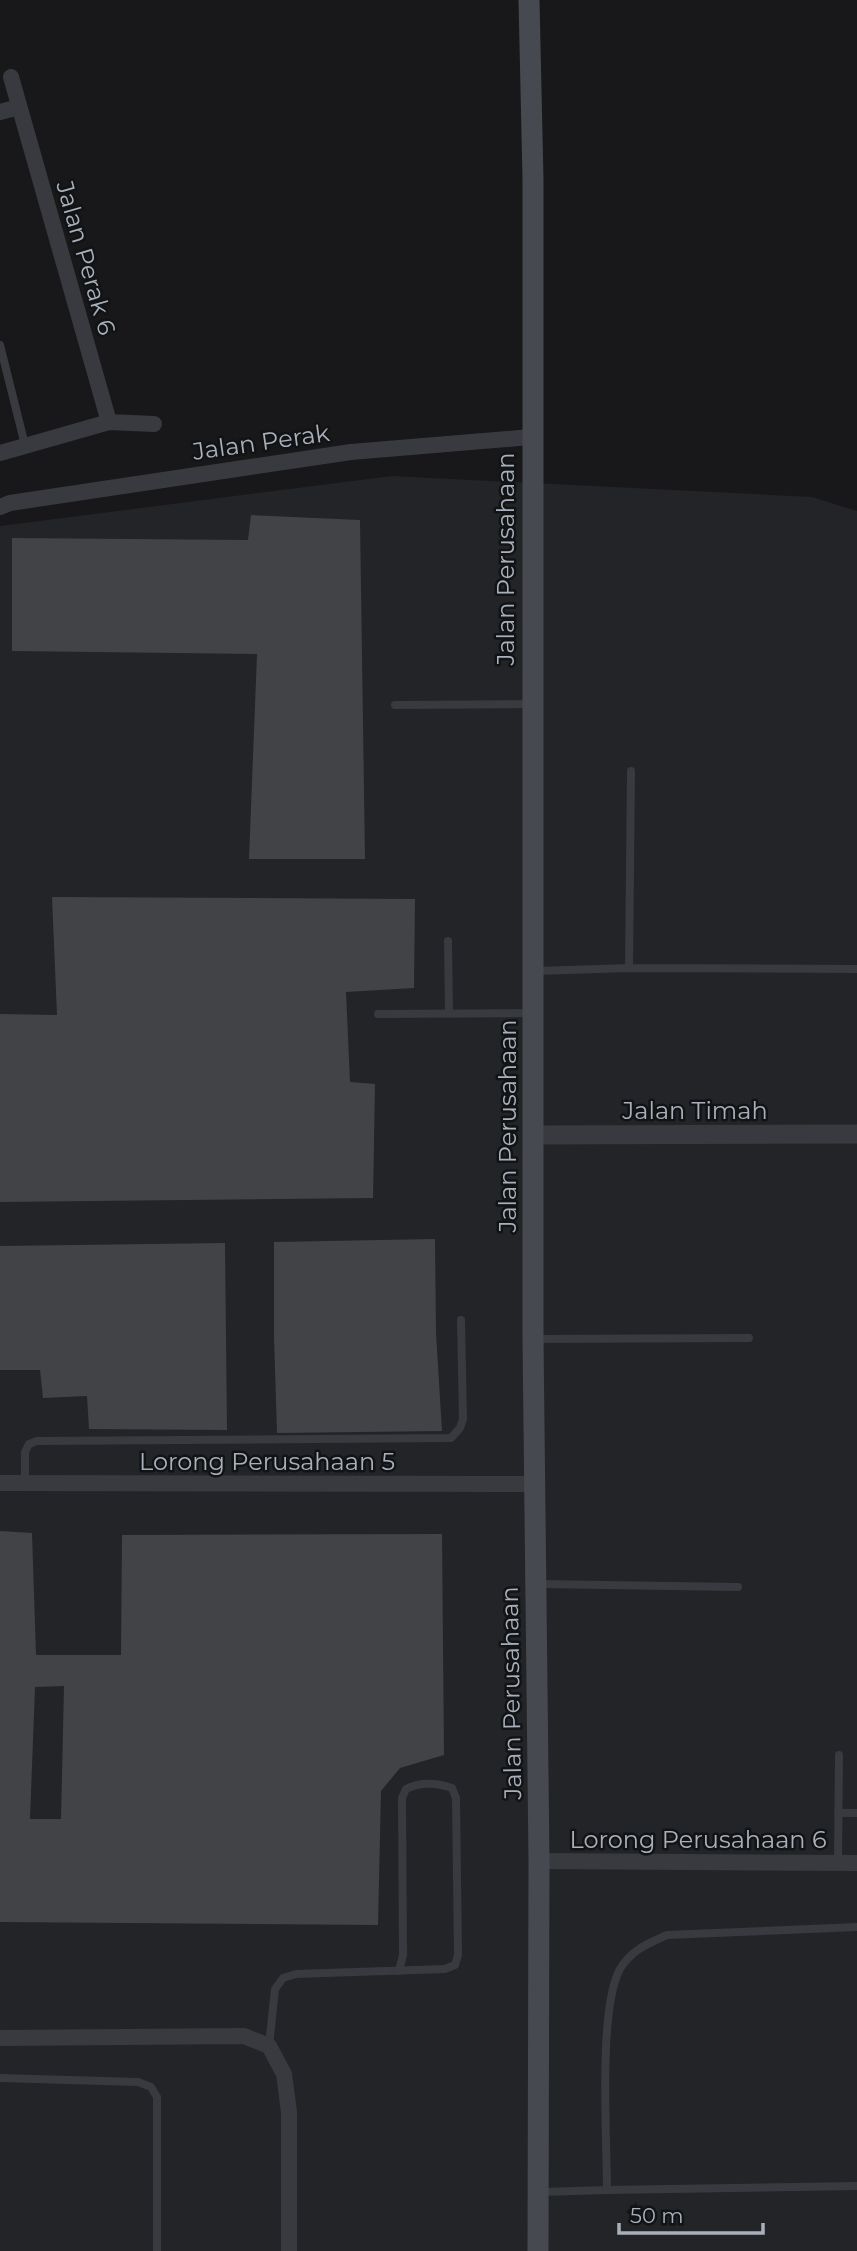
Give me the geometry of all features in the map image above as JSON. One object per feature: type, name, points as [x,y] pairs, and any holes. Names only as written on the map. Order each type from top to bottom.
[{"type":"main road","name":"Jalan Perusahaan","points":[[529,0],[533,178],[533,1339],[539,1861],[537,2251]]},
{"type":"street","name":"Jalan Perak 6","points":[[11,77],[109,422]]},
{"type":"street","points":[[0,112],[19,107]]},
{"type":"street","points":[[0,453],[109,422],[154,424]]},
{"type":"street","name":"Jalan Perak","points":[[0,507],[10,503],[351,452],[531,437]]},
{"type":"street","name":"Jalan Timah","points":[[533,1135],[857,1134]]},
{"type":"street","name":"Lorong Perusahaan 5","points":[[0,1483],[534,1484]]},
{"type":"street","name":"Lorong Perusahaan 6","points":[[539,1861],[857,1863]]},
{"type":"street","points":[[0,2038],[244,2036],[269,2046],[284,2074],[289,2112],[289,2251]]},
{"type":"lane","points":[[0,345],[25,445]]},
{"type":"lane","points":[[395,705],[532,704]]},
{"type":"lane","points":[[629,968],[631,771]]},
{"type":"lane","points":[[448,941],[449,1014]]},
{"type":"lane","points":[[533,971],[629,968],[857,969]]},
{"type":"lane","points":[[378,1014],[533,1013]]},
{"type":"lane","points":[[25,1483],[25,1452],[29,1444],[37,1441],[451,1438],[460,1428],[463,1419],[461,1320]]},
{"type":"lane","points":[[533,1339],[749,1338]]},
{"type":"lane","points":[[536,1583],[738,1587]]},
{"type":"lane","points":[[838,1863],[839,1755]]},
{"type":"lane","points":[[269,2046],[275,1989],[283,1978],[296,1974],[399,1971],[445,1969],[454,1965],[458,1955],[456,1798],[452,1788],[442,1785],[415,1784],[406,1789],[402,1798],[403,1955],[399,1971]]},
{"type":"lane","points":[[838,1813],[857,1813]]},
{"type":"lane","points":[[607,2190],[607,2054],[610,2000],[620,1969],[640,1946],[667,1935],[857,1927]]},
{"type":"lane","points":[[0,2078],[138,2082],[151,2087],[157,2097],[157,2251]]},
{"type":"lane","points":[[538,2192],[857,2186]]},
{"type":"shaded area","points":[[392,476],[812,497],[857,511],[857,2251],[0,2251],[0,526]]},
{"type":"building","points":[[251,515],[360,520],[365,859],[249,859],[257,654],[12,651],[12,538],[248,540]]},
{"type":"building","points":[[52,897],[415,899],[414,988],[346,992],[350,1082],[375,1084],[373,1198],[0,1202],[0,1014],[57,1015]]},
{"type":"building","points":[[435,1239],[436,1333],[442,1431],[277,1433],[274,1242]]},
{"type":"building","points":[[225,1243],[227,1430],[89,1429],[87,1396],[43,1398],[40,1370],[0,1370],[0,1246]]},
{"type":"building","points":[[0,1531],[32,1533],[36,1655],[121,1655],[122,1535],[442,1534],[444,1755],[400,1768],[381,1791],[378,1925],[0,1922]],"holes":[[[64,1686],[61,1819],[30,1819],[35,1687]]]}]
